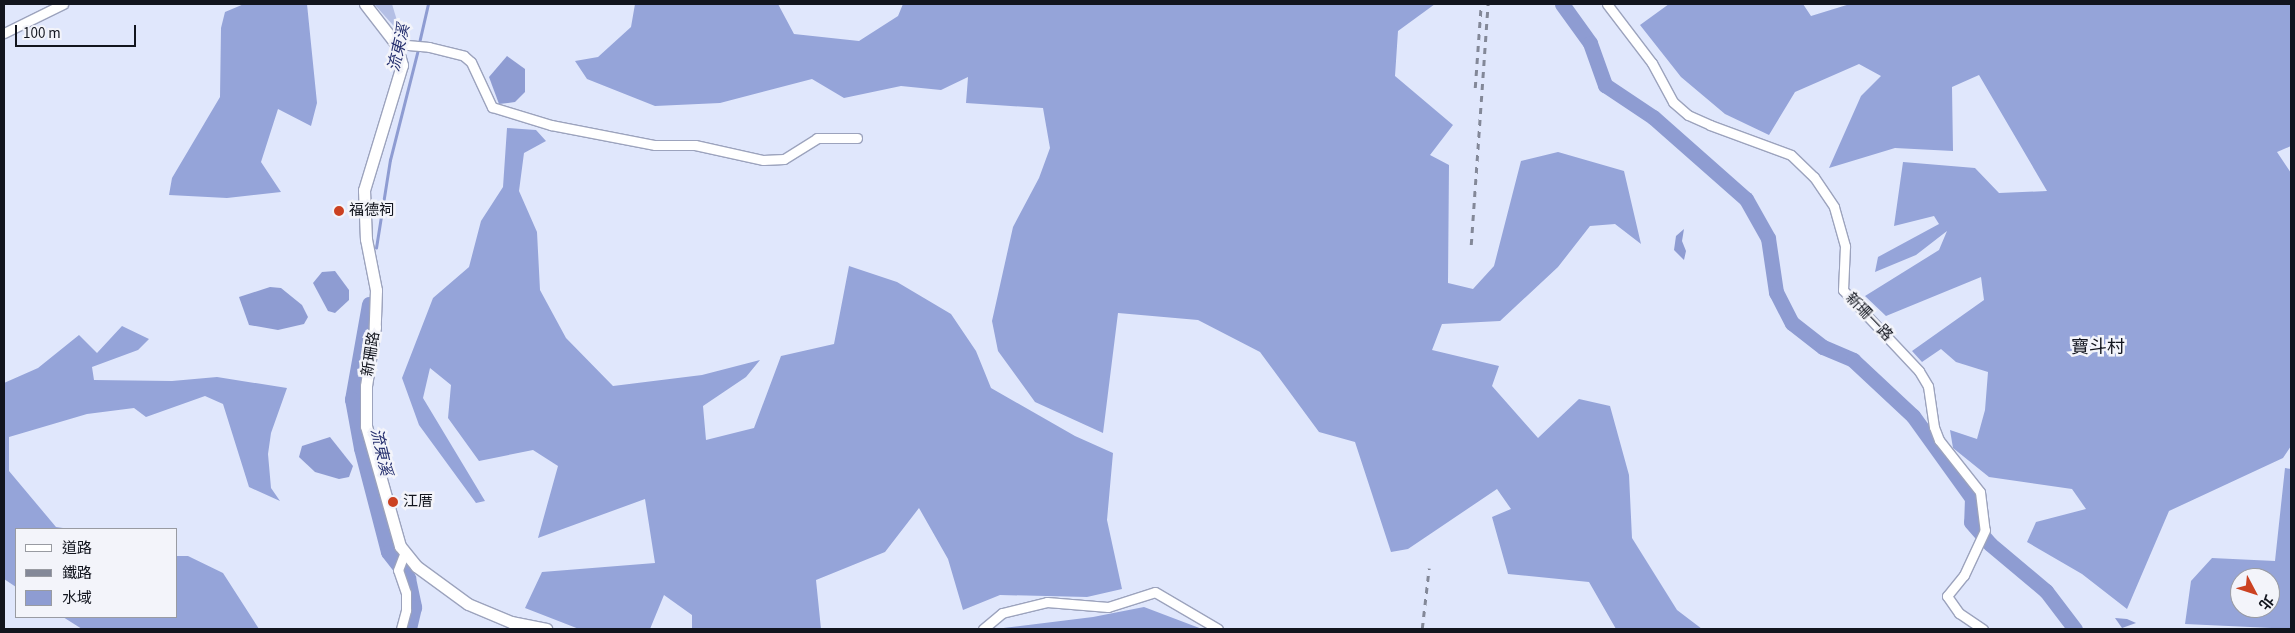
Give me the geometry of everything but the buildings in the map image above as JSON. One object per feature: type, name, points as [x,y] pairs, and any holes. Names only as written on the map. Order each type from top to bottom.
[{"type":"street","points":[[4,33],[63,4]]},
{"type":"street","name":"新珊路","points":[[365,4],[402,44],[402,65],[364,190],[366,239],[376,290],[375,327],[366,386],[366,426],[403,557]]},
{"type":"street","name":"新珊一路","points":[[1607,4],[1652,63],[1661,84],[1678,106],[1710,126],[1791,155],[1814,177],[1834,207],[1845,246],[1843,290],[1919,371],[1928,386],[1934,427],[1947,451],[1980,492],[1985,530],[1964,575],[1948,596],[1959,614],[1983,629]]},
{"type":"street","points":[[402,44],[429,47],[464,56],[471,62],[492,107],[551,126],[655,146],[695,145],[763,160],[784,158],[817,138],[858,138]]},
{"type":"street","points":[[401,629],[407,605],[398,570],[403,557],[468,604],[511,622],[546,629]]},
{"type":"street","points":[[983,629],[1002,613],[1047,602],[1108,607],[1155,592],[1218,629]]},
{"type":"shaded area","points":[[244,4],[307,4],[317,103],[311,126],[278,109],[261,162],[281,192],[227,198],[169,195],[172,178],[220,97],[221,28],[225,12]]},
{"type":"shaded area","points":[[374,4],[392,4],[401,34]]},
{"type":"shaded area","points":[[635,4],[778,4],[794,34],[859,41],[898,16],[903,4],[1435,4],[1398,31],[1395,76],[1453,125],[1430,155],[1449,165],[1448,283],[1473,289],[1494,266],[1521,161],[1558,152],[1624,171],[1641,244],[1615,224],[1590,226],[1558,267],[1500,321],[1442,324],[1432,350],[1499,366],[1492,386],[1538,438],[1579,399],[1610,406],[1629,475],[1632,538],[1677,610],[1702,629],[1616,629],[1589,582],[1508,574],[1492,517],[1511,509],[1497,489],[1408,549],[1391,552],[1355,442],[1319,432],[1260,352],[1198,320],[1118,313],[1103,433],[1035,402],[998,351],[992,321],[1013,227],[1039,178],[1050,148],[1043,108],[966,103],[968,77],[941,90],[901,86],[844,98],[812,79],[720,103],[655,106],[587,79],[575,61],[598,57],[631,27]]},
{"type":"shaded area","points":[[1669,4],[1803,4],[1811,16],[1850,4],[2291,4],[2291,146],[2277,152],[2291,173],[2291,446],[2283,458],[2169,511],[2127,609],[2082,574],[2027,542],[2036,522],[2086,509],[2072,489],[1989,477],[1953,448],[1950,430],[1977,439],[1985,410],[1988,372],[1956,362],[1941,349],[1922,362],[1912,351],[1984,300],[1981,277],[1886,316],[1865,296],[1939,250],[1947,231],[1916,255],[1875,272],[1878,257],[1939,224],[1934,216],[1894,226],[1903,162],[1975,168],[1999,193],[2047,191],[1979,75],[1952,87],[1953,151],[1895,148],[1829,168],[1861,96],[1881,76],[1859,64],[1795,92],[1769,135],[1725,114],[1681,77],[1640,25]]},
{"type":"shaded area","points":[[507,128],[536,130],[546,141],[524,153],[519,191],[537,232],[540,290],[566,338],[613,386],[702,375],[760,360],[746,377],[703,406],[706,440],[754,428],[781,356],[834,344],[849,266],[897,282],[951,314],[976,351],[991,388],[1075,436],[1113,453],[1107,520],[1122,589],[1087,597],[1000,595],[963,610],[948,559],[919,508],[885,552],[816,580],[821,629],[692,629],[692,615],[664,595],[650,629],[579,629],[525,608],[542,572],[655,563],[645,499],[538,538],[558,466],[533,450],[479,461],[448,418],[451,385],[430,368],[423,398],[485,501],[476,503],[419,425],[402,378],[433,298],[469,267],[481,221],[503,187]]},
{"type":"shaded area","points":[[122,326],[149,339],[138,350],[92,367],[94,380],[172,381],[217,377],[287,388],[271,433],[268,454],[271,488],[280,501],[249,487],[223,404],[205,396],[146,417],[134,408],[87,414],[9,437],[9,471],[56,527],[63,528],[15,528],[15,586],[4,579],[4,383],[38,368],[79,335],[97,353]]},
{"type":"shaded area","points":[[2285,468],[2291,469],[2291,629],[2185,624],[2191,581],[2212,558],[2275,561]]},
{"type":"shaded area","points":[[178,556],[188,556],[223,573],[259,629],[82,629],[65,618],[178,618]]},
{"type":"shaded area","points":[[1144,607],[1202,629],[995,629],[1093,617]]},
{"type":"water","points":[[507,56],[525,69],[525,92],[515,102],[499,104],[489,77]]},
{"type":"water","points":[[1684,229],[1682,241],[1686,251],[1684,260],[1674,250],[1676,236]]},
{"type":"water","points":[[335,271],[349,290],[349,300],[335,313],[328,311],[313,283],[322,272]]},
{"type":"water","points":[[270,287],[281,288],[302,305],[308,317],[304,324],[278,330],[249,325],[239,297]]},
{"type":"water","points":[[330,437],[353,466],[349,477],[339,479],[315,472],[299,457],[302,446]]},
{"type":"water","points":[[2115,618],[2127,619],[2136,623],[2122,628]]},
{"type":"waterway","name":"流東溪","points":[[419,43],[428,4]]},
{"type":"waterway","points":[[1562,4],[1590,43],[1605,85],[1653,117],[1746,199],[1768,238],[1776,292],[1792,323],[1823,347],[1853,360],[1913,416],[1972,498],[1971,522],[1990,544],[2046,591],[2075,629]]},
{"type":"waterway","name":"流東溪","points":[[376,248],[390,160],[418,49]]},
{"type":"waterway","name":"流東溪","points":[[369,304],[352,399],[361,448],[388,552],[408,578],[414,607],[409,629]]},
{"type":"railway","points":[[1475,88],[1481,4]]},
{"type":"railway","points":[[1471,245],[1488,4]]},
{"type":"railway","points":[[1422,629],[1429,568]]},
{"type":"place","name":"福德祠","points":[[339,211]]},
{"type":"place","name":"江厝","points":[[393,502]]},
{"type":"district","name":"寶斗村","points":[[2098,348]]}]
